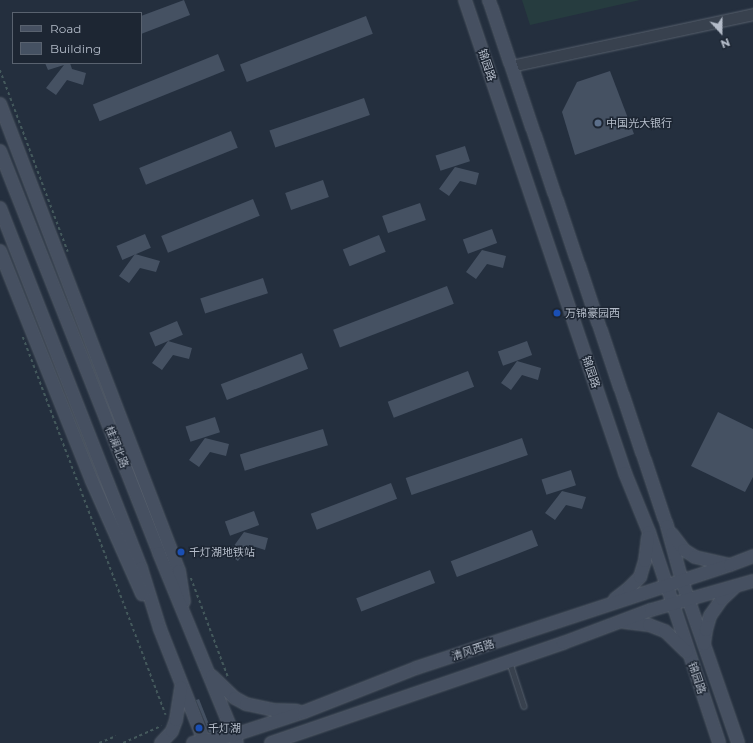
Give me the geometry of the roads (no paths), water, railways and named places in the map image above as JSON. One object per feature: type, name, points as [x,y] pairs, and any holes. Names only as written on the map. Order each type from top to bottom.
[{"type":"main road","name":"锦园路","points":[[465,0],[623,466],[649,532],[671,603],[719,743]]},
{"type":"main road","points":[[489,0],[667,526],[684,550],[695,557],[730,565]]},
{"type":"main road","points":[[0,104],[180,571],[187,621]]},
{"type":"main road","name":"桂澜北路","points":[[0,151],[235,739]]},
{"type":"main road","name":"桂澜北路","points":[[0,208],[141,568],[160,629],[181,682],[200,742]]},
{"type":"main road","points":[[0,252],[92,481],[142,594],[160,629]]},
{"type":"main road","name":"锦园路","points":[[667,526],[682,581],[738,743]]},
{"type":"main road","points":[[607,605],[629,588],[640,576],[646,556],[649,532]]},
{"type":"main road","name":"清风西路","points":[[200,742],[235,739],[416,668],[682,581],[753,556]]},
{"type":"main road","name":"清风西路","points":[[271,743],[311,728],[564,643],[671,603],[753,581]]},
{"type":"main road","points":[[704,647],[706,630],[710,616],[722,599],[735,587]]},
{"type":"main road","points":[[617,622],[633,622],[649,625],[665,631],[689,654]]},
{"type":"main road","points":[[208,672],[235,698],[246,704],[274,710],[304,712]]},
{"type":"main road","points":[[161,743],[172,731],[176,720],[181,682]]},
{"type":"main road","points":[[293,743],[311,728]]},
{"type":"street","points":[[512,66],[753,14]]},
{"type":"lane","points":[[509,661],[524,706]]},
{"type":"place","name":"中国光大银行","points":[[598,123]]},
{"type":"place","name":"万锦豪园西","points":[[557,313]]},
{"type":"place","name":"千灯湖地铁站","points":[[181,552]]},
{"type":"place","name":"千灯湖","points":[[199,728]]}]
